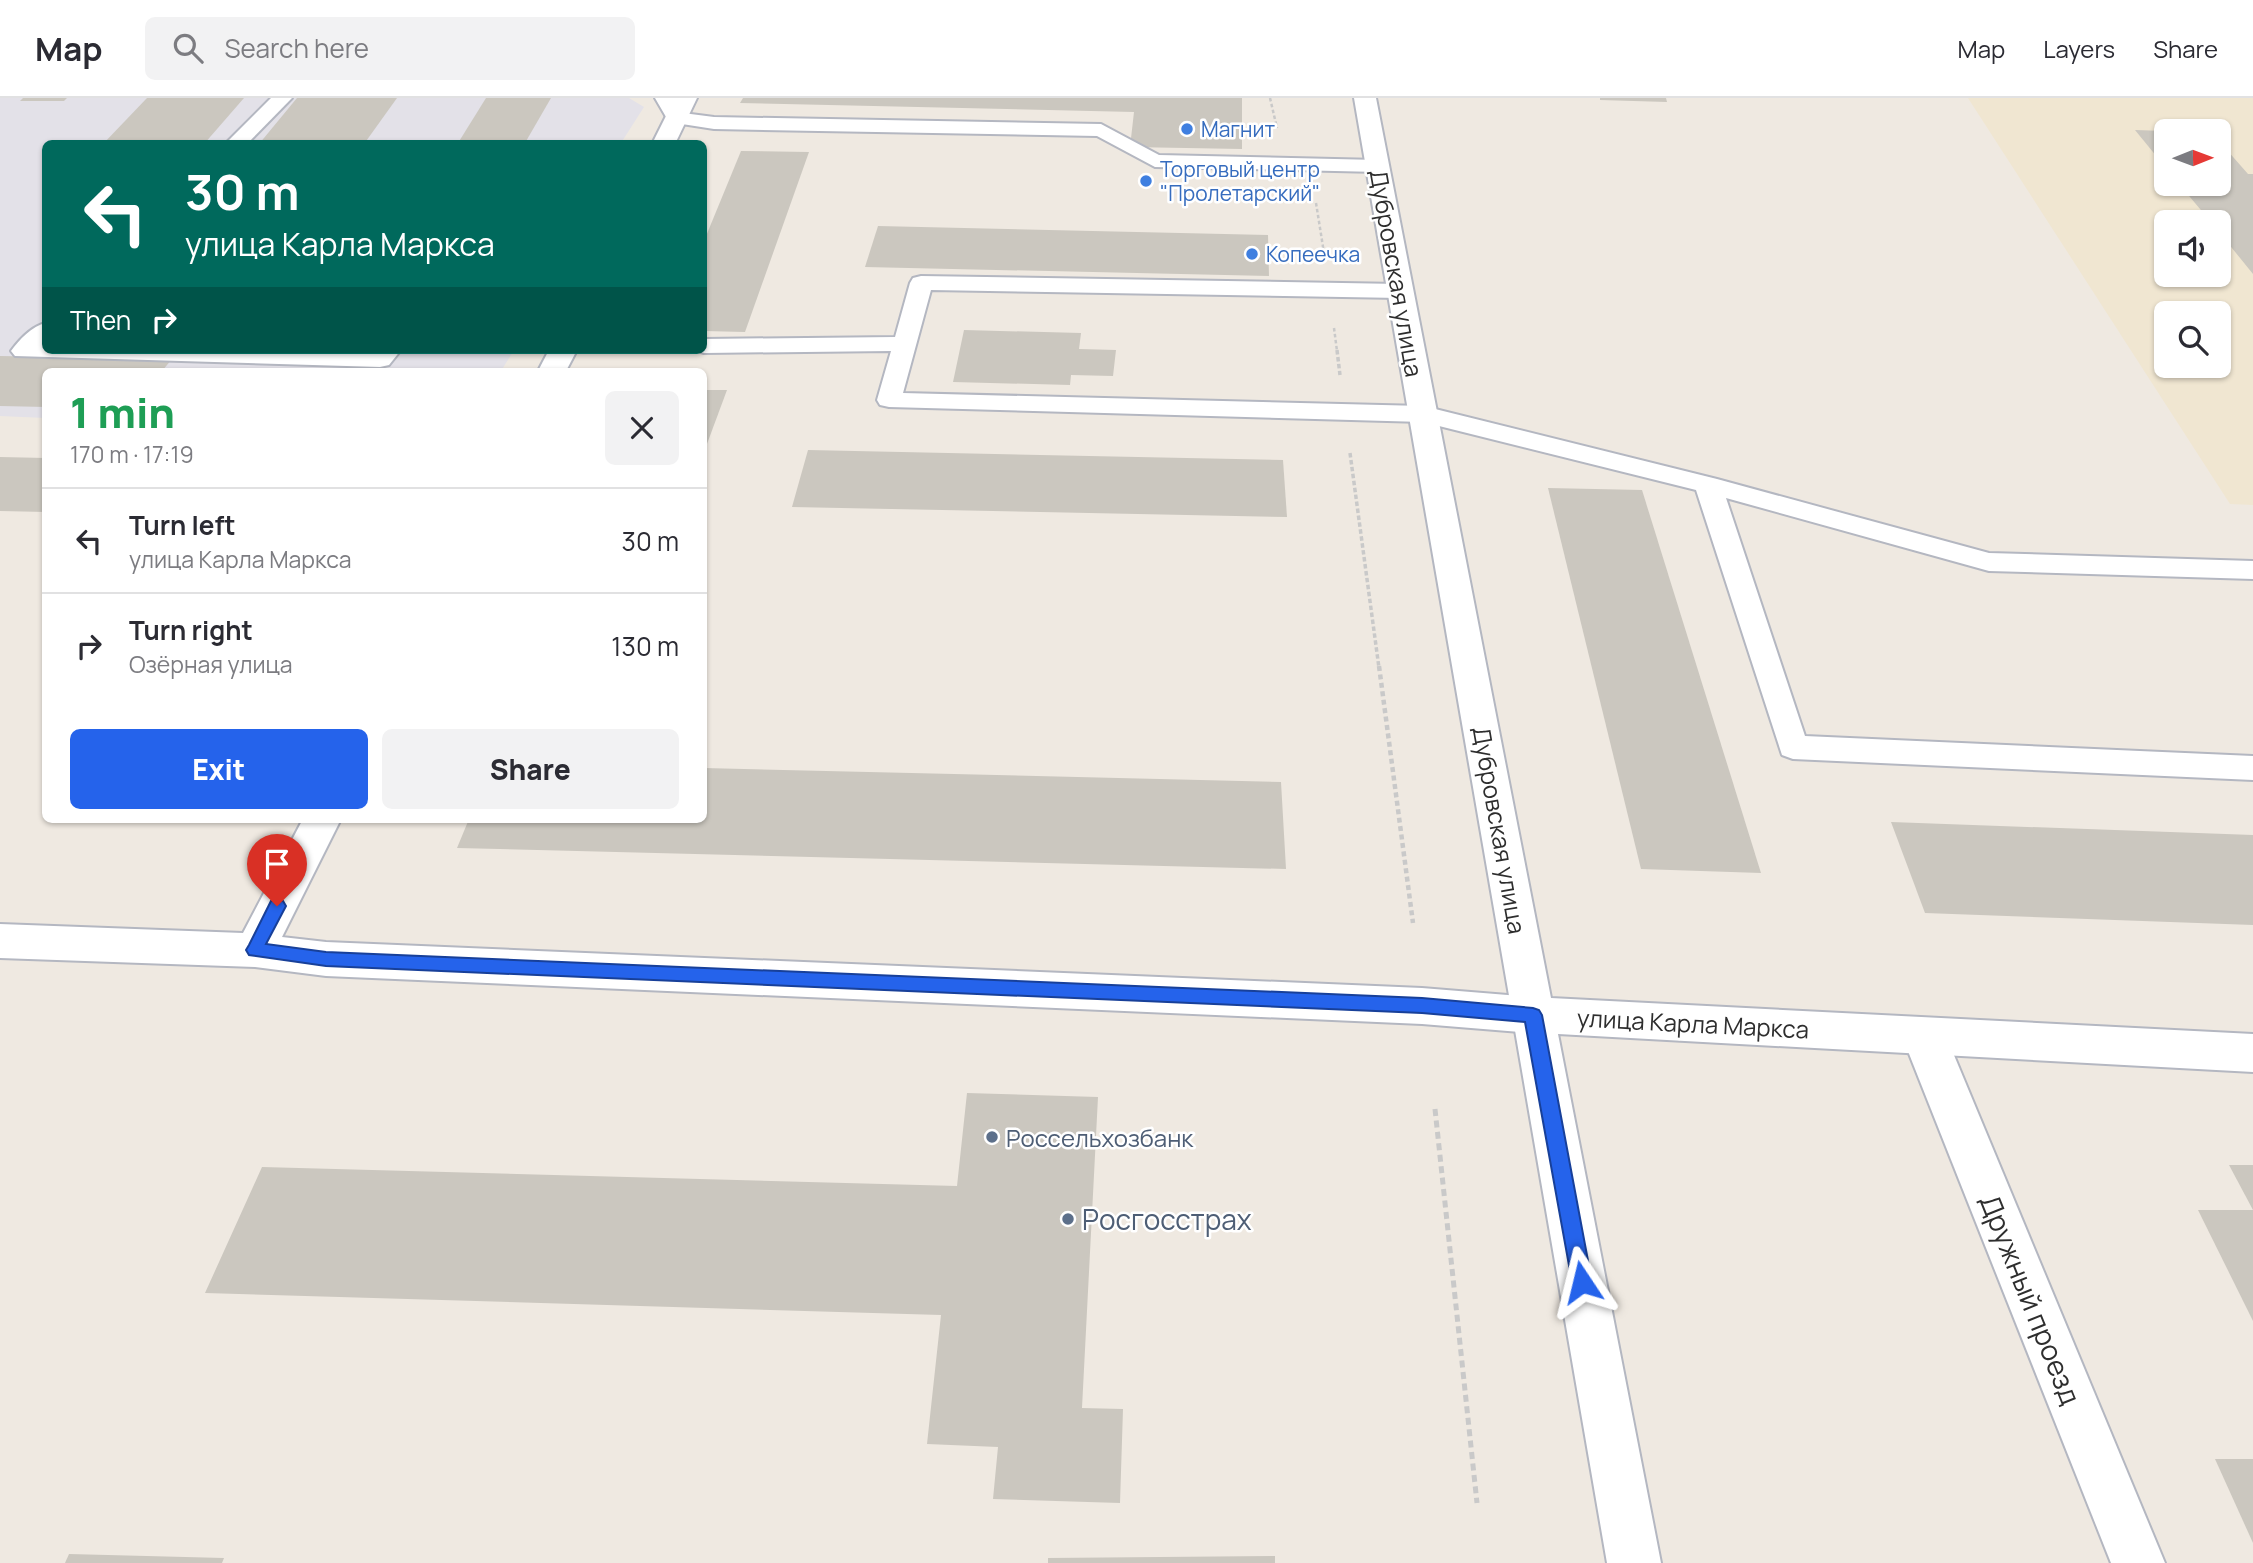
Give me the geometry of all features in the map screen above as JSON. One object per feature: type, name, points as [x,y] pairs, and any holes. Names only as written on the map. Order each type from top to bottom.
[{"type":"main road","name":"Дубровская улица","points":[[1365,98],[1634,1563]]},
{"type":"main road","points":[[664,140],[676,105]]},
{"type":"main road","points":[[255,950],[320,823]]},
{"type":"main road","name":"улица Карла Маркса","points":[[0,941],[255,950],[326,959],[1422,1006],[1533,1015],[2253,1053]]},
{"type":"main road","name":"Дружный проезд","points":[[1924,1036],[2138,1563]]},
{"type":"lane","points":[[240,140],[282,98]]},
{"type":"lane","points":[[676,105],[714,123],[1101,130],[1155,162],[1377,166]]},
{"type":"lane","points":[[1400,291],[921,283],[889,400],[1423,414],[1708,485],[1989,562],[2253,570]]},
{"type":"lane","points":[[42,334],[23,351],[42,351]]},
{"type":"lane","points":[[707,346],[905,344]]},
{"type":"lane","points":[[142,354],[380,360],[385,354]]},
{"type":"lane","points":[[1708,485],[1793,747],[2253,768]]},
{"type":"path","points":[[1270,98],[1283,151],[1310,164],[1330,290],[1413,923]]},
{"type":"path","points":[[1435,1108],[1477,1503]]},
{"type":"shaded area","points":[[0,98],[629,98],[644,107],[623,140],[42,140],[42,354],[512,354],[503,368],[42,368],[42,418],[0,416]]},
{"type":"shaded area","points":[[1968,98],[2253,98],[2253,505],[2230,504]]},
{"type":"building","points":[[23,98],[67,98],[64,101],[20,101]]},
{"type":"building","points":[[147,98],[244,98],[207,140],[107,140]]},
{"type":"building","points":[[297,98],[397,98],[367,140],[262,140]]},
{"type":"building","points":[[486,98],[551,98],[527,140],[460,140]]},
{"type":"building","points":[[743,98],[1242,98],[1242,149],[1130,147],[1134,112],[740,103]]},
{"type":"building","points":[[1666,98],[1667,102],[1600,100]]},
{"type":"building","points":[[2135,130],[2154,131],[2154,153]]},
{"type":"building","points":[[741,151],[809,152],[745,332],[707,331],[707,234]]},
{"type":"building","points":[[2231,155],[2248,174],[2253,174],[2253,274],[2231,247],[2231,210],[2201,210],[2189,196],[2231,196]]},
{"type":"building","points":[[878,226],[1268,235],[1269,276],[865,267]]},
{"type":"building","points":[[964,330],[1081,333],[1079,349],[1116,350],[1113,376],[1071,375],[1070,385],[953,382]]},
{"type":"building","points":[[0,356],[172,359],[164,368],[42,368],[42,407],[0,406]]},
{"type":"building","points":[[707,390],[727,390],[707,444]]},
{"type":"building","points":[[808,450],[1283,460],[1287,517],[792,507]]},
{"type":"building","points":[[0,457],[42,458],[42,512],[0,511]]},
{"type":"building","points":[[1548,488],[1642,490],[1761,873],[1641,869]]},
{"type":"building","points":[[707,768],[1281,782],[1286,869],[457,848],[467,823],[707,823]]},
{"type":"building","points":[[1891,822],[2253,835],[2253,925],[1925,913]]},
{"type":"building","points":[[967,1093],[1098,1097],[1082,1408],[1123,1409],[1120,1503],[993,1499],[998,1447],[927,1444],[941,1315],[205,1293],[262,1167],[957,1186]]},
{"type":"building","points":[[2229,1165],[2253,1165],[2253,1210]]},
{"type":"building","points":[[2198,1210],[2253,1210],[2253,1321]]},
{"type":"building","points":[[2215,1459],[2253,1459],[2253,1543]]},
{"type":"building","points":[[69,1554],[224,1558],[222,1563],[65,1563]]},
{"type":"building","points":[[1275,1556],[1275,1563],[1048,1563],[1048,1558]]},
{"type":"place","name":"Магнит","points":[[1187,129]]},
{"type":"place","name":"Торговый центр \"Пролетарский\"","points":[[1146,181]]},
{"type":"place","name":"Копеечка","points":[[1252,254]]},
{"type":"place","name":"Россельхозбанк","points":[[992,1137]]},
{"type":"place","name":"Росгосстрах","points":[[1068,1219]]},
{"type":"route","points":[[277,906],[255,950],[326,959],[1422,1006],[1533,1015],[1582,1282]]}]
